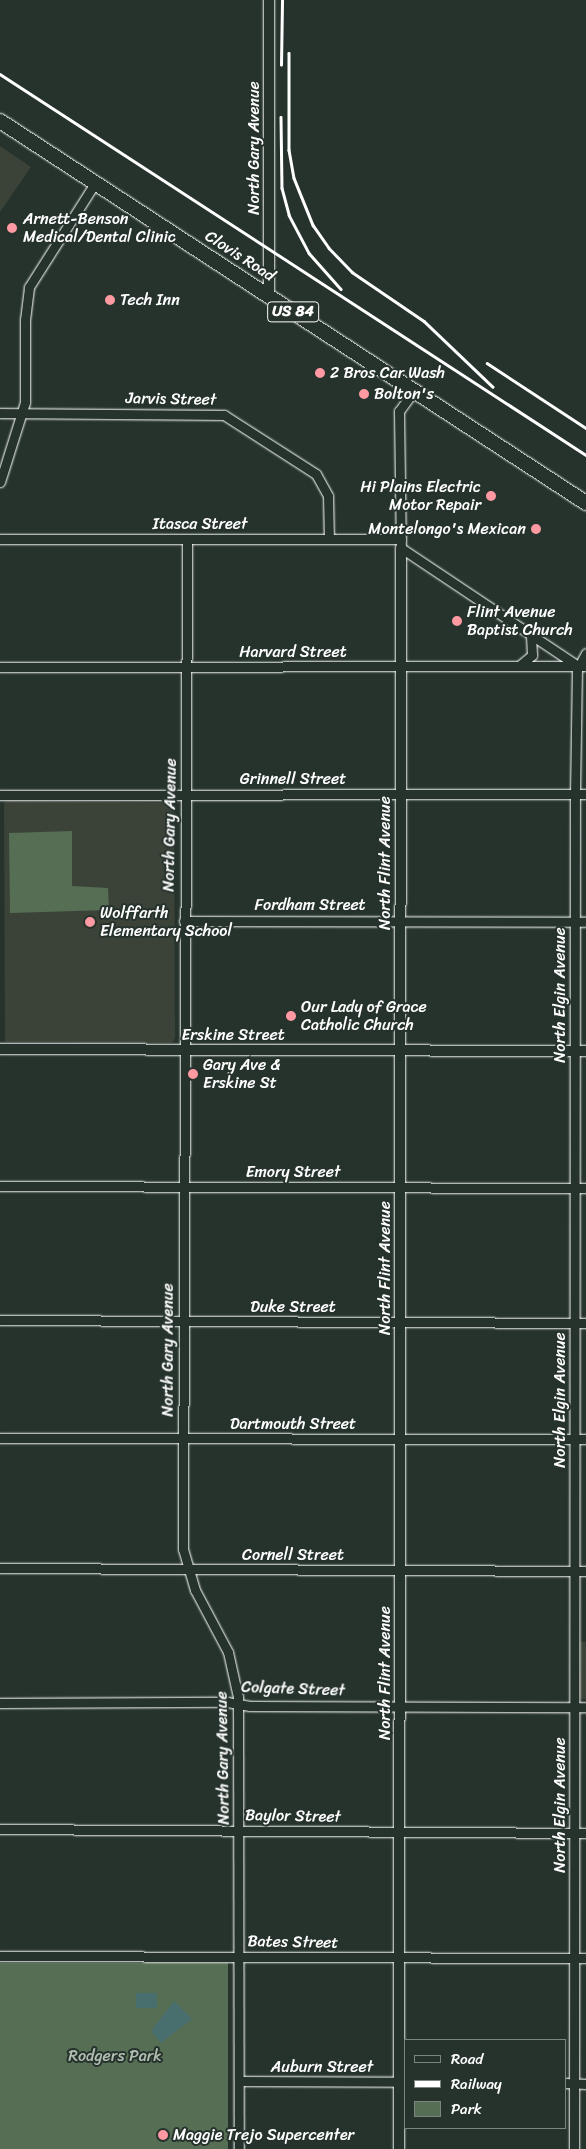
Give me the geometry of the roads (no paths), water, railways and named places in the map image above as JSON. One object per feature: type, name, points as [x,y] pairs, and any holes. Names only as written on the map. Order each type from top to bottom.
[{"type":"highway","name":"Clovis Road","points":[[0,121],[586,503]]},
{"type":"street","name":"North Gary Avenue","points":[[269,0],[269,296]]},
{"type":"street","points":[[0,482],[26,402],[25,320],[29,287],[95,183]]},
{"type":"street","name":"North Flint Avenue","points":[[399,2149],[402,2082],[400,1957],[401,794],[399,411],[413,392]]},
{"type":"street","name":"Jarvis Street","points":[[0,413],[224,415],[316,474],[328,496],[329,539]]},
{"type":"street","name":"Itasca Street","points":[[0,539],[329,539],[400,543]]},
{"type":"street","name":"North Gary Avenue","points":[[187,539],[188,667],[184,922],[183,1549],[188,1570],[228,1652],[238,1704],[239,2149]]},
{"type":"street","points":[[400,543],[531,635],[582,666],[586,653]]},
{"type":"street","points":[[519,666],[532,655],[531,635]]},
{"type":"street","name":"Harvard Street","points":[[0,667],[582,666]]},
{"type":"street","name":"North Elgin Avenue","points":[[574,2149],[569,2084],[574,1958],[575,794],[582,666]]},
{"type":"street","name":"Grinnell Street","points":[[0,795],[586,794]]},
{"type":"street","name":"Fordham Street","points":[[184,922],[400,920],[586,922]]},
{"type":"street","name":"Erskine Street","points":[[0,1049],[586,1051]]},
{"type":"street","name":"Emory Street","points":[[0,1186],[586,1188]]},
{"type":"street","name":"Duke Street","points":[[0,1320],[586,1323]]},
{"type":"street","name":"Dartmouth Street","points":[[0,1438],[586,1439]]},
{"type":"street","name":"Cornell Street","points":[[0,1568],[586,1571]]},
{"type":"street","name":"Colgate Street","points":[[0,1703],[586,1707]]},
{"type":"street","name":"Baylor Street","points":[[0,1829],[586,1833]]},
{"type":"street","name":"Bates Street","points":[[0,1956],[586,1958]]},
{"type":"street","name":"Auburn Street","points":[[239,2081],[402,2082]]},
{"type":"street","points":[[569,2084],[586,2084]]},
{"type":"water","points":[[136,1993],[157,1993],[157,2008],[136,2008]]},
{"type":"water","points":[[174,2001],[192,2019],[161,2043],[151,2031]]},
{"type":"railway","points":[[281,65],[282,0]]},
{"type":"railway","points":[[289,53],[289,150],[294,178],[313,225],[329,248],[352,272],[424,321],[493,387]]},
{"type":"railway","points":[[0,74],[586,455]]},
{"type":"railway","points":[[281,117],[282,188],[289,215],[309,253],[341,289]]},
{"type":"railway","points":[[487,363],[586,428]]},
{"type":"place","name":"Arnett-Benson Medical/Dental Clinic","points":[[12,228]]},
{"type":"place","name":"Tech Inn","points":[[110,300]]},
{"type":"place","name":"2 Bros Car Wash","points":[[320,373]]},
{"type":"place","name":"Bolton's","points":[[364,394]]},
{"type":"place","name":"Hi Plains Electric Motor Repair","points":[[491,496]]},
{"type":"place","name":"Montelongo's Mexican","points":[[536,529]]},
{"type":"place","name":"Flint Avenue Baptist Church","points":[[457,621]]},
{"type":"place","name":"Wolffarth Elementary School","points":[[90,922]]},
{"type":"place","name":"Our Lady of Grace Catholic Church","points":[[291,1016]]},
{"type":"place","name":"Gary Ave & Erskine St","points":[[193,1074]]},
{"type":"place","name":"Maggie Trejo Supercenter","points":[[163,2135]]},
{"type":"park label","name":"Rodgers Park","points":[[115,2056]]}]
